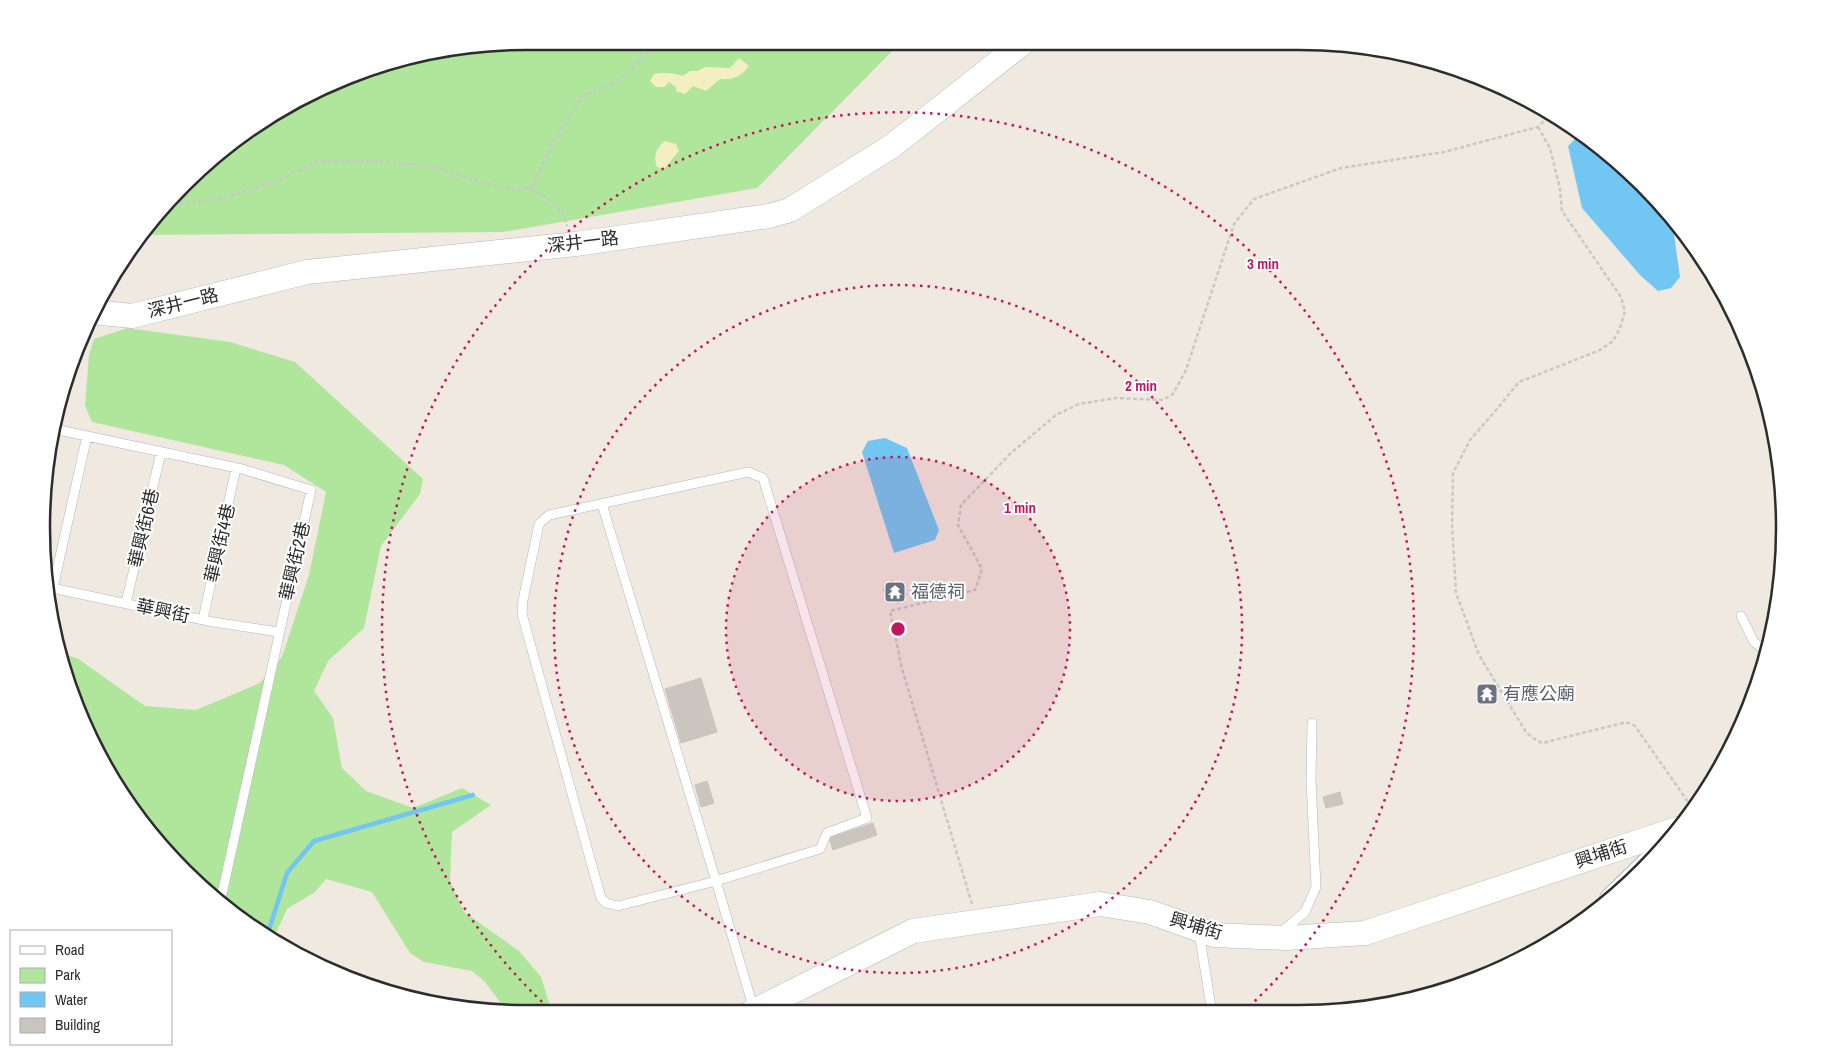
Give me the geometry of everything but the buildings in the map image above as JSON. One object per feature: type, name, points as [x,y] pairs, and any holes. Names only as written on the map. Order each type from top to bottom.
[{"type":"street","name":"深井一路","points":[[101,313],[132,316],[307,272],[570,244],[769,216],[790,210],[892,146],[1014,50]]},
{"type":"street","name":"興埔街","points":[[766,1005],[913,931],[1100,904],[1150,912],[1214,935],[1275,937],[1365,933],[1665,833]]},
{"type":"lane","points":[[60,430],[236,468]]},
{"type":"lane","points":[[53,576],[87,436]]},
{"type":"lane","name":"華興街6巷","points":[[126,603],[161,452]]},
{"type":"lane","name":"華興街2巷","points":[[222,894],[311,490],[236,468]]},
{"type":"lane","name":"華興街4巷","points":[[203,619],[236,468]]},
{"type":"lane","points":[[748,472],[763,478],[867,818],[827,833],[820,849],[716,880],[618,906],[606,903],[600,898],[522,614],[523,600],[539,524],[550,515],[748,472]]},
{"type":"lane","points":[[602,504],[716,880],[750,1005]]},
{"type":"lane","name":"華興街","points":[[54,588],[203,619],[279,632]]},
{"type":"lane","points":[[1740,616],[1754,642],[1761,648]]},
{"type":"lane","points":[[1275,937],[1305,912],[1316,887],[1311,780],[1312,722]]},
{"type":"lane","points":[[1199,930],[1211,1005]]},
{"type":"path","points":[[531,188],[555,139],[582,97],[616,82],[650,50]]},
{"type":"path","points":[[978,922],[902,669],[890,611],[975,590],[982,569],[958,525],[961,505],[1011,453],[1056,415],[1079,404],[1116,398],[1163,400],[1173,394],[1186,370],[1234,224],[1254,199],[1341,168],[1444,152],[1538,126],[1545,119]]},
{"type":"path","points":[[1538,126],[1550,148],[1560,189],[1562,211],[1621,297],[1625,311],[1620,328],[1613,341],[1600,350],[1518,382],[1497,410],[1470,440],[1453,473],[1452,524],[1456,593],[1479,655],[1520,723],[1533,738],[1542,743],[1629,723],[1635,726],[1689,803]]},
{"type":"path","points":[[177,204],[222,199],[274,182],[315,162],[372,162],[433,166],[472,180],[513,190],[531,188],[551,202],[565,217],[570,244]]},
{"type":"green space","points":[[893,50],[757,188],[503,232],[151,235],[168,213],[213,168],[262,130],[316,99],[374,75],[404,66],[434,59],[496,51]]},
{"type":"green space","points":[[127,328],[230,342],[295,362],[423,479],[420,494],[381,546],[364,628],[328,661],[314,691],[333,718],[342,768],[366,791],[413,808],[462,788],[491,805],[452,832],[450,881],[464,912],[519,951],[541,977],[550,1005],[501,1004],[485,982],[472,971],[424,962],[410,953],[372,892],[326,879],[315,892],[287,909],[276,933],[262,925],[213,887],[190,865],[168,842],[130,793],[99,739],[75,681],[67,655],[77,658],[145,706],[196,710],[260,683],[282,657],[309,575],[326,492],[284,465],[92,422],[85,406],[89,355],[94,339]]},
{"type":"sand","points":[[739,58],[749,66],[743,73],[729,79],[720,79],[706,91],[693,86],[685,94],[676,91],[676,87],[669,82],[664,87],[656,87],[650,81],[654,74],[657,73],[683,76],[690,71],[698,71],[705,67],[730,68]]},
{"type":"sand","points":[[664,141],[676,144],[679,151],[664,169],[657,167],[655,156]]},
{"type":"water","points":[[1575,139],[1613,168],[1658,213],[1674,233],[1680,277],[1671,288],[1658,291],[1640,275],[1582,208],[1568,146]]},
{"type":"water","points":[[885,438],[907,448],[939,530],[935,540],[894,553],[862,452],[868,441]]},
{"type":"waterway","points":[[269,929],[287,873],[314,841],[473,795]]},
{"type":"place","name":"福德祠","points":[[895,592]]},
{"type":"place","name":"有應公廟","points":[[1487,694]]}]
